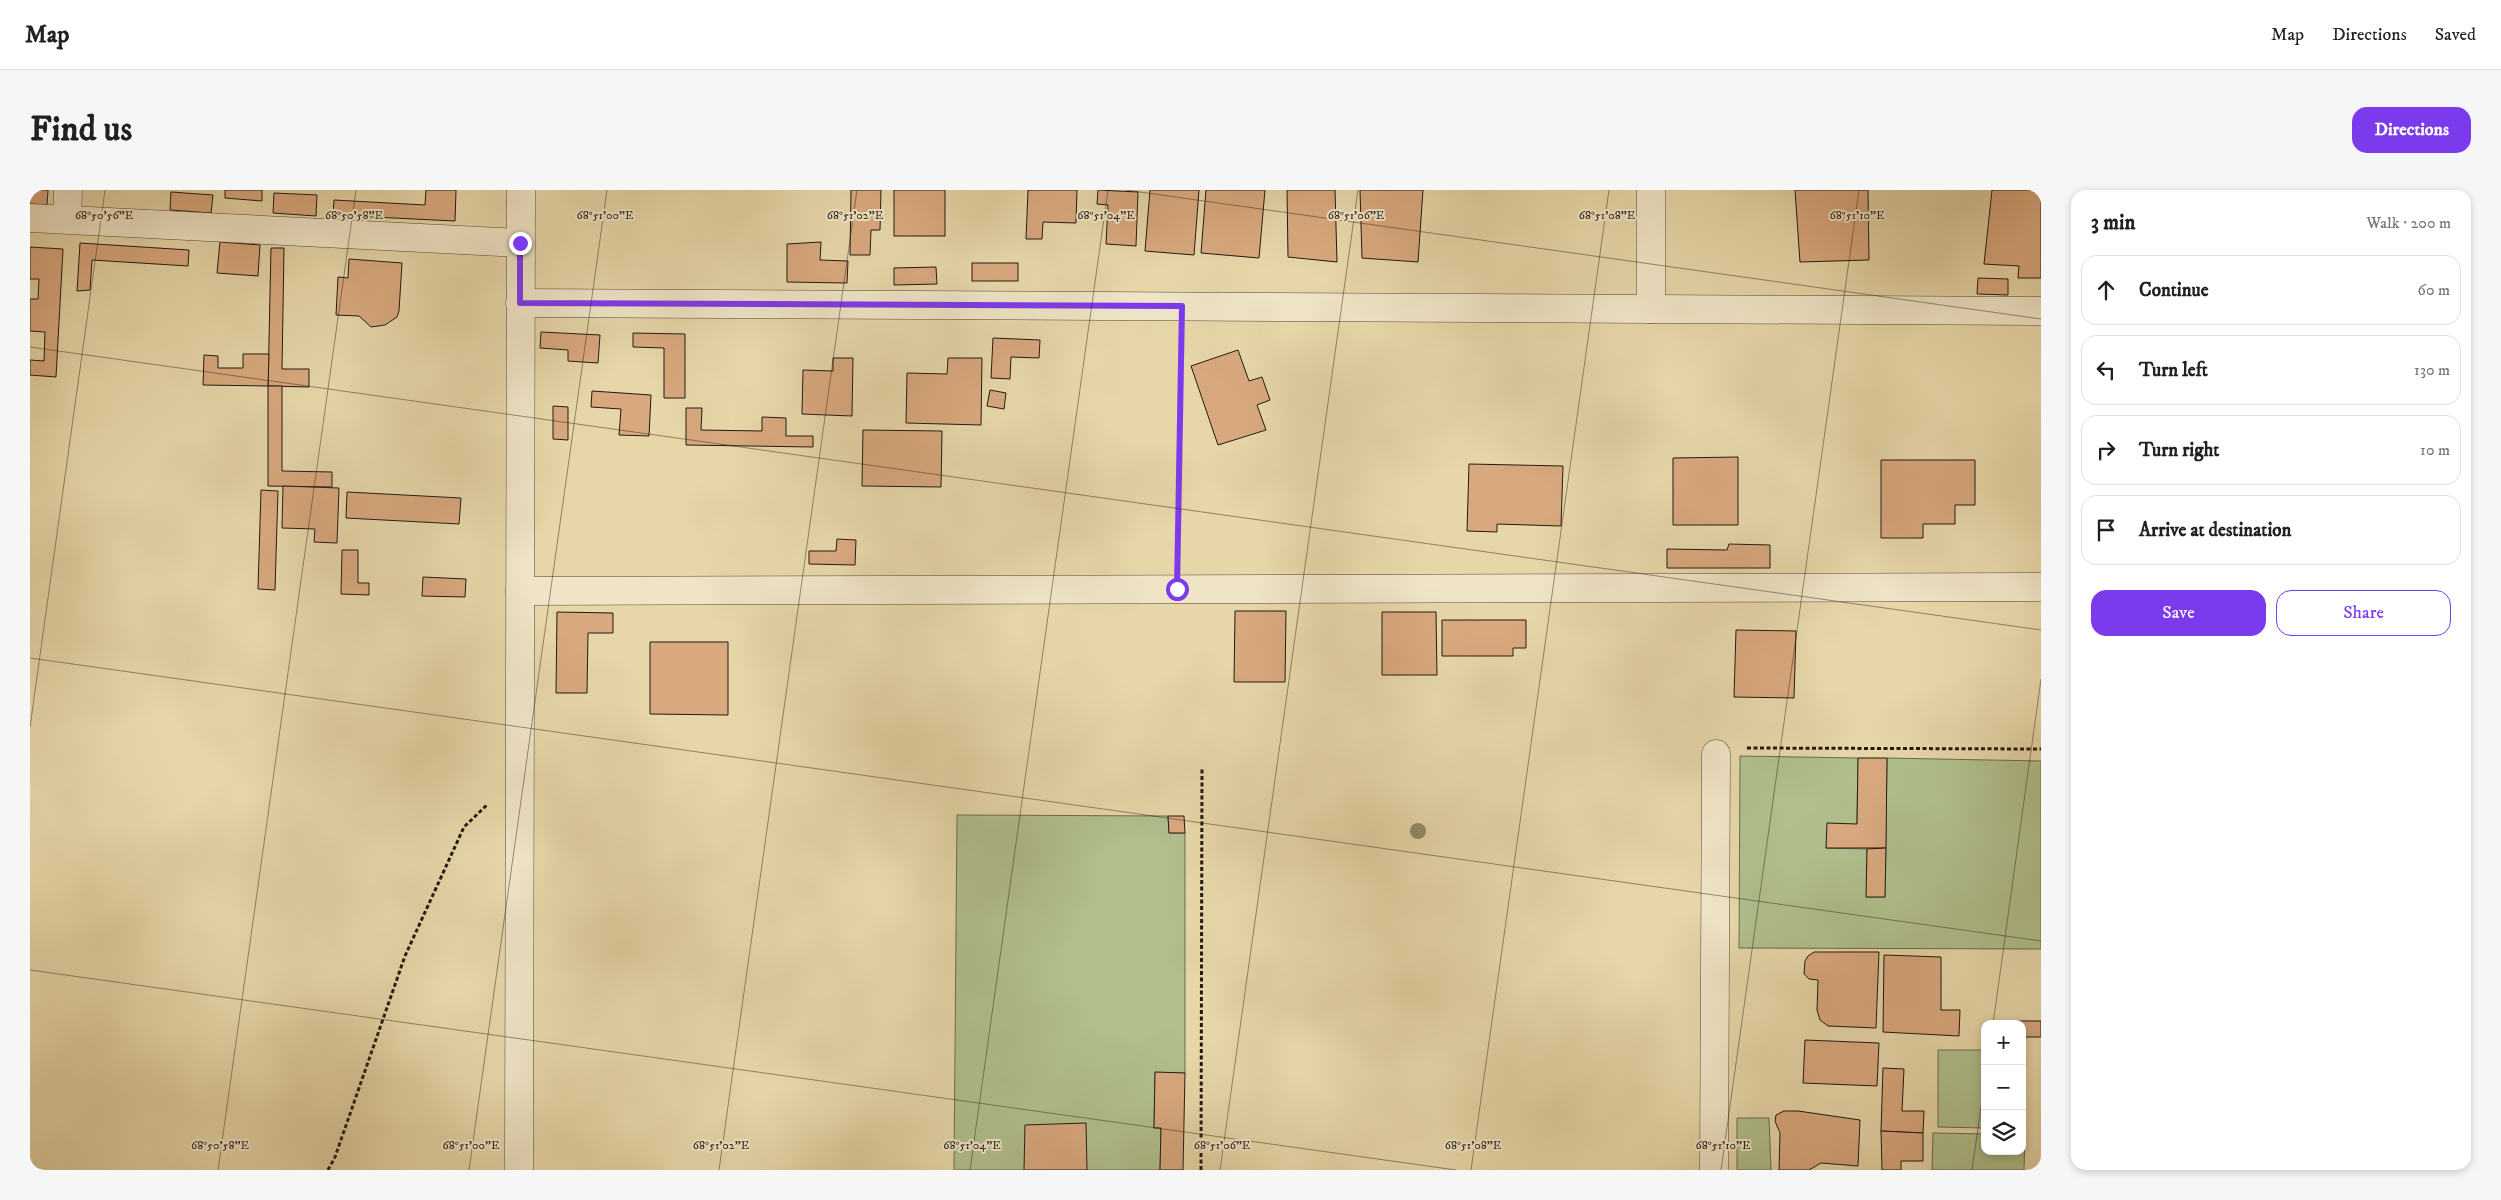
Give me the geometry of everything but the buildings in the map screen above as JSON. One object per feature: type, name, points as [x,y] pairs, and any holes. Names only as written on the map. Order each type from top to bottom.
[{"type":"street","points":[[67,219],[68,190]]},
{"type":"street","points":[[519,1170],[521,190]]},
{"type":"street","points":[[1651,190],[1651,308]]},
{"type":"street","points":[[30,218],[520,243]]},
{"type":"street","points":[[520,303],[2041,311]]},
{"type":"street","points":[[520,592],[2041,587]]},
{"type":"street","points":[[1714,1170],[1716,754]]},
{"type":"path","points":[[1177,589],[1182,306]]},
{"type":"path","points":[[1716,754],[1720,748],[2041,749]]},
{"type":"path","points":[[1201,1170],[1202,767]]},
{"type":"path","points":[[328,1170],[335,1156],[405,956],[464,827],[519,775]]},
{"type":"green space","points":[[1740,756],[1858,758],[1857,824],[1826,848],[1867,849],[1867,897],[1885,897],[1887,758],[2041,761],[2041,949],[1739,948]]},
{"type":"green space","points":[[957,815],[1168,816],[1169,833],[1185,833],[1185,1073],[1155,1073],[1154,1127],[1161,1128],[1160,1170],[954,1170]]},
{"type":"green space","points":[[1938,1050],[1981,1050],[1981,1128],[1938,1127]]},
{"type":"green space","points":[[1737,1118],[1769,1118],[1771,1170],[1737,1170]]},
{"type":"green space","points":[[1933,1133],[1981,1134],[1981,1155],[2024,1155],[2024,1170],[1932,1170]]},
{"type":"route","points":[[520,243],[520,303],[1182,306],[1177,589]]}]
